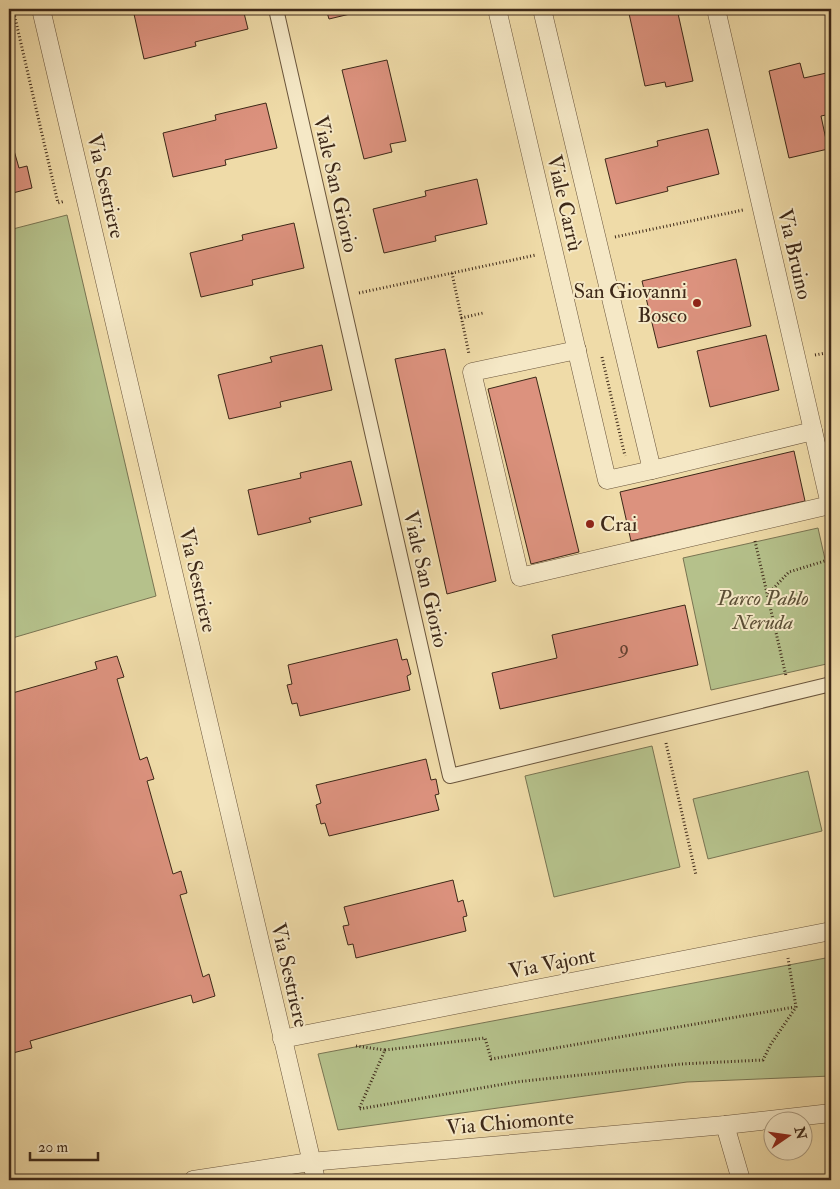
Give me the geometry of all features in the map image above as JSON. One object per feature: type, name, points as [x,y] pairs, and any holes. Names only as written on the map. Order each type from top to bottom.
[{"type":"street","name":"Via Sestriere","points":[[42,9],[310,1162],[316,1180]]},
{"type":"street","name":"Viale San Giorio","points":[[276,9],[450,776],[831,684]]},
{"type":"street","name":"Viale Carrù","points":[[497,9],[607,480],[813,431]]},
{"type":"street","name":"Viale Carrù","points":[[542,9],[652,470]]},
{"type":"street","name":"Via Bruino","points":[[716,9],[831,507]]},
{"type":"street","points":[[577,350],[472,372],[520,576],[831,507]]},
{"type":"street","name":"Via Vajont","points":[[282,1039],[831,931]]},
{"type":"street","name":"Via Chiomonte","points":[[194,1180],[310,1162],[725,1125],[831,1112]]},
{"type":"street","points":[[725,1125],[741,1180]]},
{"type":"path","points":[[13,9],[58,203],[85,196]]},
{"type":"path","points":[[597,241],[761,206]]},
{"type":"path","points":[[341,297],[554,252]]},
{"type":"path","points":[[452,273],[468,351]]},
{"type":"path","points":[[461,318],[483,313]]},
{"type":"path","points":[[750,524],[759,552],[790,694]]},
{"type":"path","points":[[768,594],[789,572],[831,559]]},
{"type":"path","points":[[662,725],[696,875]]},
{"type":"path","points":[[385,1050],[359,1109],[516,1082],[681,1064],[763,1060],[771,1044],[796,1007],[785,940]]},
{"type":"path","points":[[350,1045],[385,1050],[485,1038],[491,1059],[796,1007]]},
{"type":"green space","points":[[67,215],[156,596],[9,639],[9,230]]},
{"type":"green space","name":"Parco Pablo Neruda","points":[[818,528],[831,586],[831,663],[711,690],[683,558]]},
{"type":"green space","points":[[652,746],[680,867],[554,897],[525,776]]},
{"type":"green space","points":[[808,771],[822,831],[708,859],[693,799]]},
{"type":"green space","points":[[831,957],[831,1076],[687,1082],[338,1130],[318,1054]]},
{"type":"building","points":[[156,9],[243,9],[248,29],[195,42],[196,46],[144,59],[134,14]]},
{"type":"building","points":[[326,9],[371,9],[329,19]]},
{"type":"building","points":[[628,9],[677,9],[693,81],[666,87],[665,82],[645,86]]},
{"type":"building","points":[[387,60],[406,141],[390,144],[392,152],[364,159],[342,70]]},
{"type":"building","points":[[800,63],[804,78],[831,72],[831,114],[821,116],[828,149],[789,158],[769,71]]},
{"type":"building","points":[[266,103],[277,148],[225,160],[226,165],[173,177],[163,133],[216,120],[215,115]]},
{"type":"building","points":[[708,129],[719,174],[667,187],[668,191],[616,204],[605,159],[658,146],[657,141]]},
{"type":"building","points":[[13,147],[19,168],[27,166],[32,188],[9,194],[9,148]]},
{"type":"building","points":[[477,179],[487,224],[435,236],[436,241],[384,253],[373,209],[426,196],[425,191]]},
{"type":"building","points":[[294,223],[304,268],[252,280],[253,285],[201,297],[190,253],[243,240],[242,235]]},
{"type":"building","name":"San Giovanni Bosco","points":[[736,259],[751,326],[658,348],[642,281]]},
{"type":"building","points":[[766,335],[779,390],[710,407],[697,351]]},
{"type":"building","points":[[322,345],[332,390],[280,402],[281,407],[229,419],[218,375],[272,362],[270,357]]},
{"type":"building","points":[[445,349],[496,581],[447,594],[395,359]]},
{"type":"building","points":[[536,377],[579,552],[531,564],[488,389]]},
{"type":"building","points":[[794,451],[805,501],[631,541],[620,492]]},
{"type":"building","points":[[351,461],[362,505],[309,518],[311,522],[258,535],[248,490],[301,478],[300,473]]},
{"type":"building","points":[[685,605],[698,665],[500,709],[492,673],[557,658],[552,635]]},
{"type":"building","points":[[397,639],[402,660],[407,659],[411,674],[407,676],[410,690],[300,716],[297,703],[292,704],[287,685],[292,684],[288,665]]},
{"type":"building","points":[[117,656],[124,677],[117,679],[140,760],[147,757],[154,779],[147,781],[173,874],[181,871],[187,893],[180,895],[203,977],[209,974],[215,996],[193,1003],[191,995],[30,1041],[32,1048],[9,1054],[9,694],[97,669],[95,662]]},
{"type":"building","points":[[426,759],[431,780],[436,779],[439,794],[435,795],[439,810],[329,836],[325,823],[321,824],[316,805],[321,803],[316,785]]},
{"type":"building","points":[[453,880],[458,902],[463,900],[467,916],[463,917],[466,931],[356,958],[353,944],[348,945],[343,926],[349,925],[344,907]]},
{"type":"place","name":"San Giovanni Bosco","points":[[697,303]]},
{"type":"place","name":"Crai","points":[[590,524]]}]
